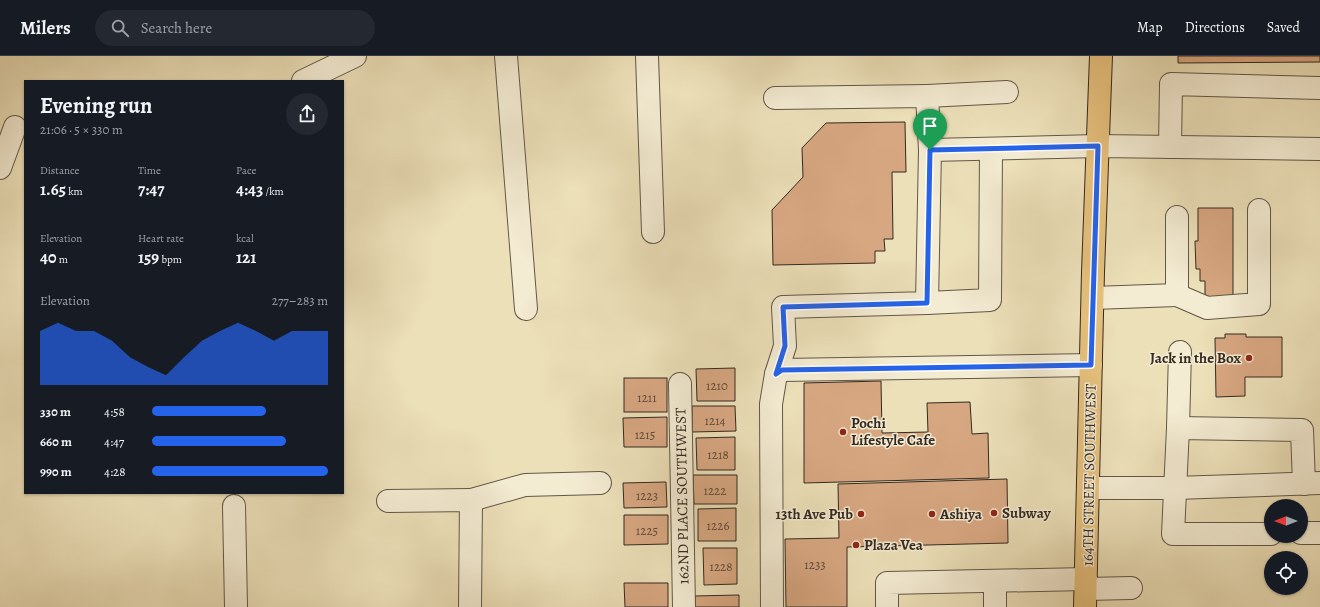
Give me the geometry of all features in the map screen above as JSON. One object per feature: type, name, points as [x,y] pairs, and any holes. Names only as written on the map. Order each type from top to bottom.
[{"type":"main road","name":"164TH STREET SOUTHWEST","points":[[1086,592],[1091,365],[1101,56]]},
{"type":"street","points":[[305,80],[355,56]]},
{"type":"street","points":[[506,56],[526,309]]},
{"type":"street","points":[[647,56],[653,232]]},
{"type":"street","points":[[1170,147],[1171,84],[1320,88]]},
{"type":"street","points":[[775,98],[927,96],[1007,92]]},
{"type":"street","points":[[927,96],[930,150],[927,303]]},
{"type":"street","points":[[0,168],[13,126]]},
{"type":"street","points":[[930,150],[1098,146],[1320,149]]},
{"type":"street","points":[[772,607],[770,404],[776,374],[785,346],[783,307],[990,300],[991,149]]},
{"type":"street","points":[[1093,298],[1177,296],[1206,308],[1259,304],[1259,210]]},
{"type":"street","points":[[1177,217],[1177,296]]},
{"type":"street","points":[[1180,352],[1176,488],[1173,534],[1264,534]]},
{"type":"street","points":[[776,374],[782,370],[1091,365]]},
{"type":"street","name":"162ND PLACE SOUTHWEST","points":[[680,384],[684,607]]},
{"type":"street","points":[[1088,488],[1176,488],[1312,483],[1302,430],[1178,428]]},
{"type":"street","points":[[388,501],[471,500],[525,485],[600,483]]},
{"type":"street","points":[[470,607],[471,500]]},
{"type":"street","points":[[234,506],[236,607]]},
{"type":"street","points":[[1308,533],[1320,533]]},
{"type":"street","points":[[994,581],[995,607]]},
{"type":"street","points":[[887,607],[887,583],[994,581],[1086,592],[1131,588]]},
{"type":"building","points":[[1178,56],[1320,56],[1320,62],[1178,63]]},
{"type":"building","points":[[905,122],[906,172],[892,172],[893,239],[884,239],[885,251],[875,251],[875,263],[773,265],[772,210],[803,177],[802,148],[826,123]]},
{"type":"building","points":[[1198,208],[1233,208],[1233,302],[1205,302],[1205,281],[1200,281],[1200,269],[1196,269],[1195,241],[1198,241]]},
{"type":"building","name":"Jack in the Box","points":[[1225,334],[1246,334],[1246,337],[1282,337],[1282,377],[1245,377],[1245,396],[1216,397],[1215,338],[1225,338]]},
{"type":"building","points":[[735,368],[735,401],[697,401],[696,369]]},
{"type":"building","points":[[624,378],[667,378],[667,412],[624,412]]},
{"type":"building","name":"Pochi Lifestyle Cafe","points":[[881,381],[882,433],[928,432],[927,403],[970,402],[972,434],[988,433],[989,478],[804,483],[804,383]]},
{"type":"building","points":[[692,406],[735,406],[736,431],[692,432]]},
{"type":"building","points":[[667,417],[667,447],[624,447],[623,418]]},
{"type":"building","points":[[735,437],[735,470],[697,470],[696,438]]},
{"type":"building","points":[[693,475],[737,475],[737,504],[694,504]]},
{"type":"building","name":"Plaza Vea","points":[[1007,479],[1008,543],[847,547],[847,607],[786,607],[785,539],[839,538],[838,484]]},
{"type":"building","points":[[666,482],[667,507],[624,508],[623,483]]},
{"type":"building","points":[[736,508],[736,541],[698,541],[698,509]]},
{"type":"building","points":[[624,515],[668,515],[668,544],[624,545]]},
{"type":"building","points":[[703,548],[737,548],[737,584],[704,585]]},
{"type":"building","points":[[624,583],[668,583],[668,607],[625,607]]},
{"type":"building","points":[[739,595],[739,607],[695,607],[695,596]]},
{"type":"place","name":"Jack in the Box","points":[[1249,358]]},
{"type":"place","name":"Pochi Lifestyle Cafe","points":[[843,432]]},
{"type":"place","name":"Subway","points":[[994,513]]},
{"type":"place","name":"13th Ave Pub","points":[[861,514]]},
{"type":"place","name":"Ashiya","points":[[932,514]]},
{"type":"place","name":"Plaza Vea","points":[[856,545]]},
{"type":"route","points":[[1098,146],[1091,365],[782,370],[776,374],[785,346],[783,307],[927,303],[930,150],[1098,146]]}]
